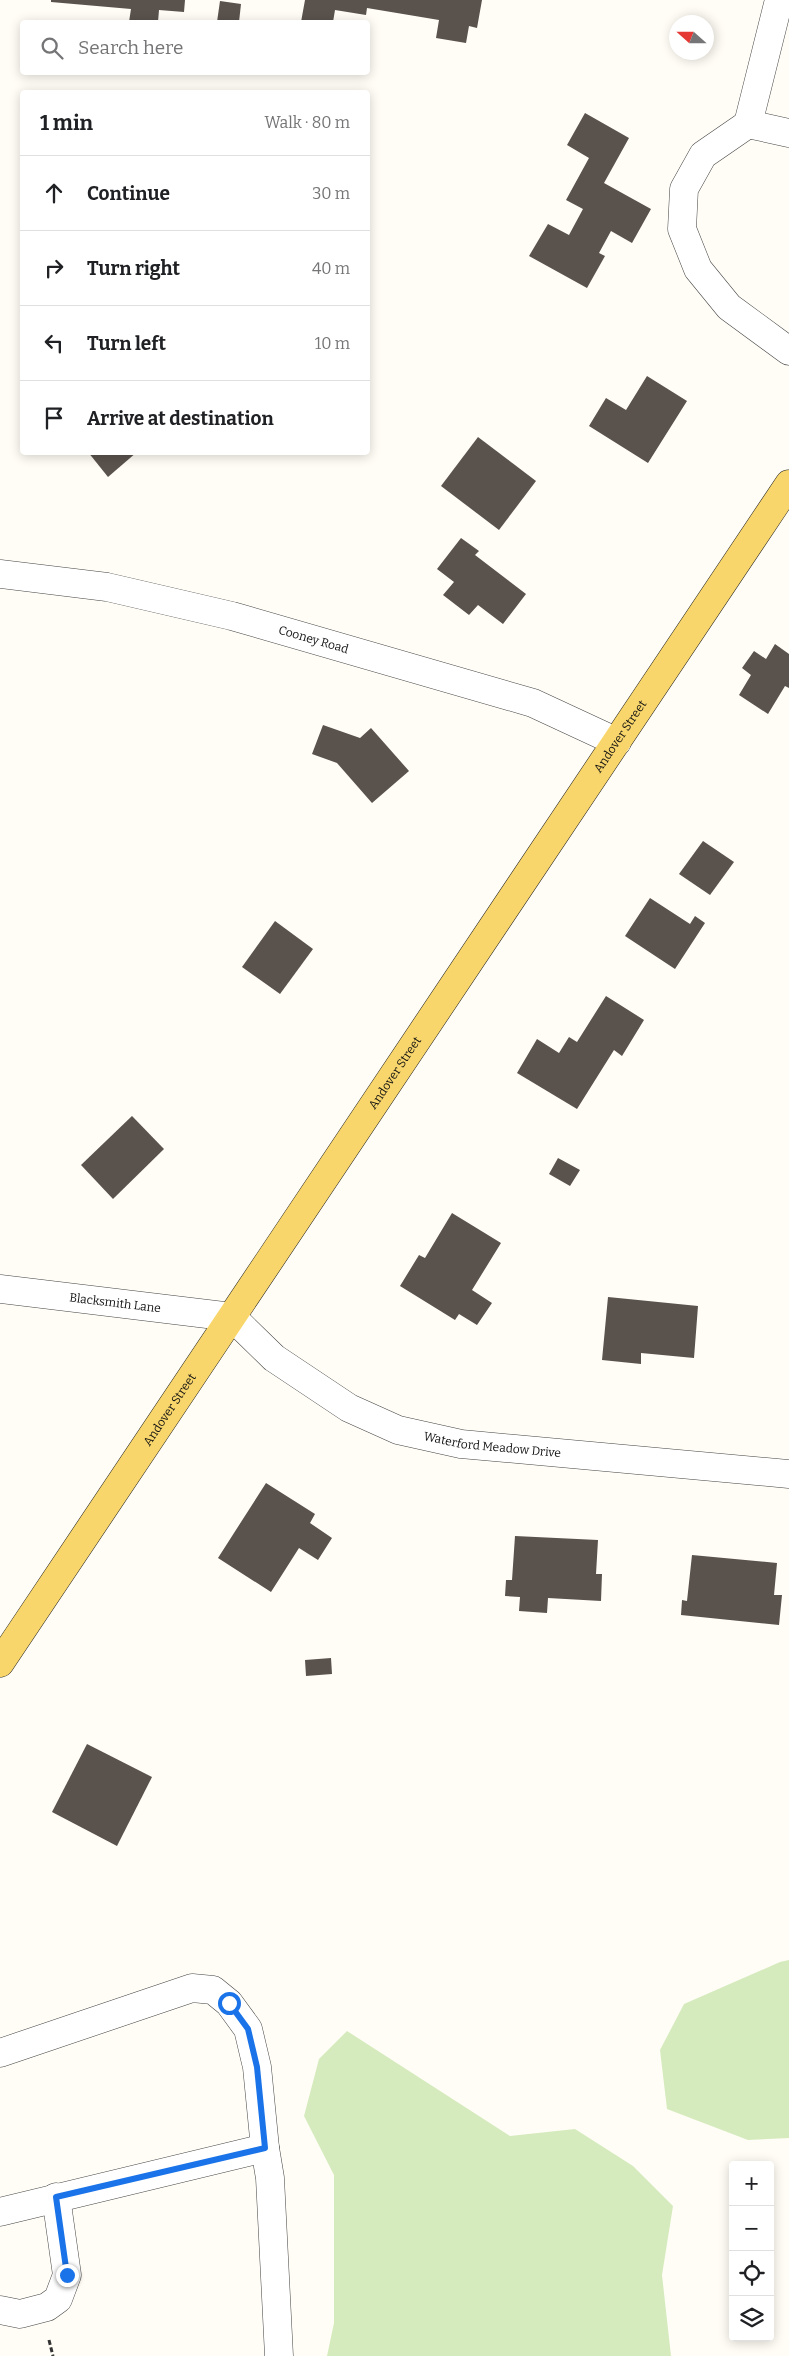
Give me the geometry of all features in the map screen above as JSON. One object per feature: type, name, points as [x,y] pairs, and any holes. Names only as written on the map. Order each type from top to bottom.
[{"type":"main road","name":"Andover Street","points":[[0,1663],[789,484]]},
{"type":"street","points":[[779,0],[748,124],[703,155],[684,189],[682,229],[698,269],[729,307],[789,351]]},
{"type":"street","points":[[748,124],[789,133]]},
{"type":"street","name":"Cooney Road","points":[[0,574],[107,587],[232,616],[533,703],[616,742]]},
{"type":"street","name":"Blacksmith Lane","points":[[0,1289],[232,1317]]},
{"type":"street","name":"Waterford Meadow Drive","points":[[232,1317],[282,1363],[349,1408],[398,1430],[461,1444],[789,1474]]},
{"type":"street","points":[[0,2053],[192,1988],[213,1990],[229,2003],[248,2029],[257,2067],[274,2224],[280,2356]]},
{"type":"street","points":[[0,2212],[265,2148]]},
{"type":"street","points":[[0,2310],[20,2314],[47,2307],[58,2299],[67,2275],[56,2197]]},
{"type":"green space","points":[[789,1960],[789,2138],[748,2140],[667,2109],[660,2050],[684,2004],[780,1962]]},
{"type":"green space","points":[[347,2031],[510,2136],[575,2129],[633,2166],[673,2206],[662,2275],[671,2356],[327,2356],[334,2323],[334,2175],[304,2116],[319,2059]]},
{"type":"building","points":[[51,0],[185,0],[184,12],[159,10],[158,20],[129,20],[131,9],[51,2]]},
{"type":"building","points":[[305,0],[482,0],[477,28],[469,26],[466,43],[436,38],[439,20],[367,8],[366,15],[335,10],[333,20],[301,20]]},
{"type":"building","points":[[220,1],[241,4],[239,20],[217,20]]},
{"type":"building","points":[[585,113],[629,138],[604,183],[651,209],[632,243],[611,231],[599,253],[605,256],[587,288],[529,256],[548,224],[569,235],[583,209],[566,200],[589,158],[567,145]]},
{"type":"building","points":[[647,376],[687,401],[648,463],[589,426],[606,398],[626,410]]},
{"type":"building","points":[[478,437],[536,481],[499,530],[441,486]]},
{"type":"building","points":[[90,455],[134,455],[108,477]]},
{"type":"building","points":[[461,538],[479,551],[475,555],[526,594],[503,624],[478,605],[469,615],[443,595],[454,582],[437,569]]},
{"type":"building","points":[[775,644],[789,654],[789,688],[785,686],[768,714],[739,695],[751,675],[742,668],[754,651],[766,659]]},
{"type":"building","points":[[323,725],[360,738],[371,728],[409,771],[372,803],[337,763],[312,754]]},
{"type":"building","points":[[703,841],[734,862],[710,895],[679,874]]},
{"type":"building","points":[[650,898],[690,924],[695,916],[705,923],[675,969],[625,936]]},
{"type":"building","points":[[275,921],[313,949],[280,994],[242,967]]},
{"type":"building","points":[[606,996],[644,1020],[622,1056],[614,1050],[577,1109],[517,1073],[537,1039],[559,1053],[569,1037],[577,1042]]},
{"type":"building","points":[[132,1116],[164,1149],[113,1199],[81,1165]]},
{"type":"building","points":[[558,1158],[580,1170],[570,1186],[549,1174]]},
{"type":"building","points":[[452,1213],[501,1243],[472,1290],[492,1303],[477,1325],[459,1314],[455,1320],[400,1286],[419,1255],[425,1258]]},
{"type":"building","points":[[608,1297],[698,1306],[694,1358],[641,1353],[641,1364],[602,1360]]},
{"type":"building","points":[[266,1483],[315,1514],[310,1523],[332,1538],[318,1560],[299,1548],[271,1592],[218,1558]]},
{"type":"building","points":[[515,1536],[598,1540],[596,1574],[602,1574],[601,1601],[548,1598],[547,1613],[519,1611],[520,1597],[505,1596],[506,1580],[512,1580]]},
{"type":"building","points":[[692,1555],[777,1563],[774,1595],[782,1595],[779,1625],[681,1615],[682,1600],[687,1601]]},
{"type":"building","points":[[331,1658],[332,1674],[306,1676],[305,1660]]},
{"type":"building","points":[[87,1744],[152,1777],[117,1846],[52,1812]]},
{"type":"route","points":[[67,2275],[56,2197],[265,2148],[257,2067],[248,2029],[239,2014],[229,2003]]}]
